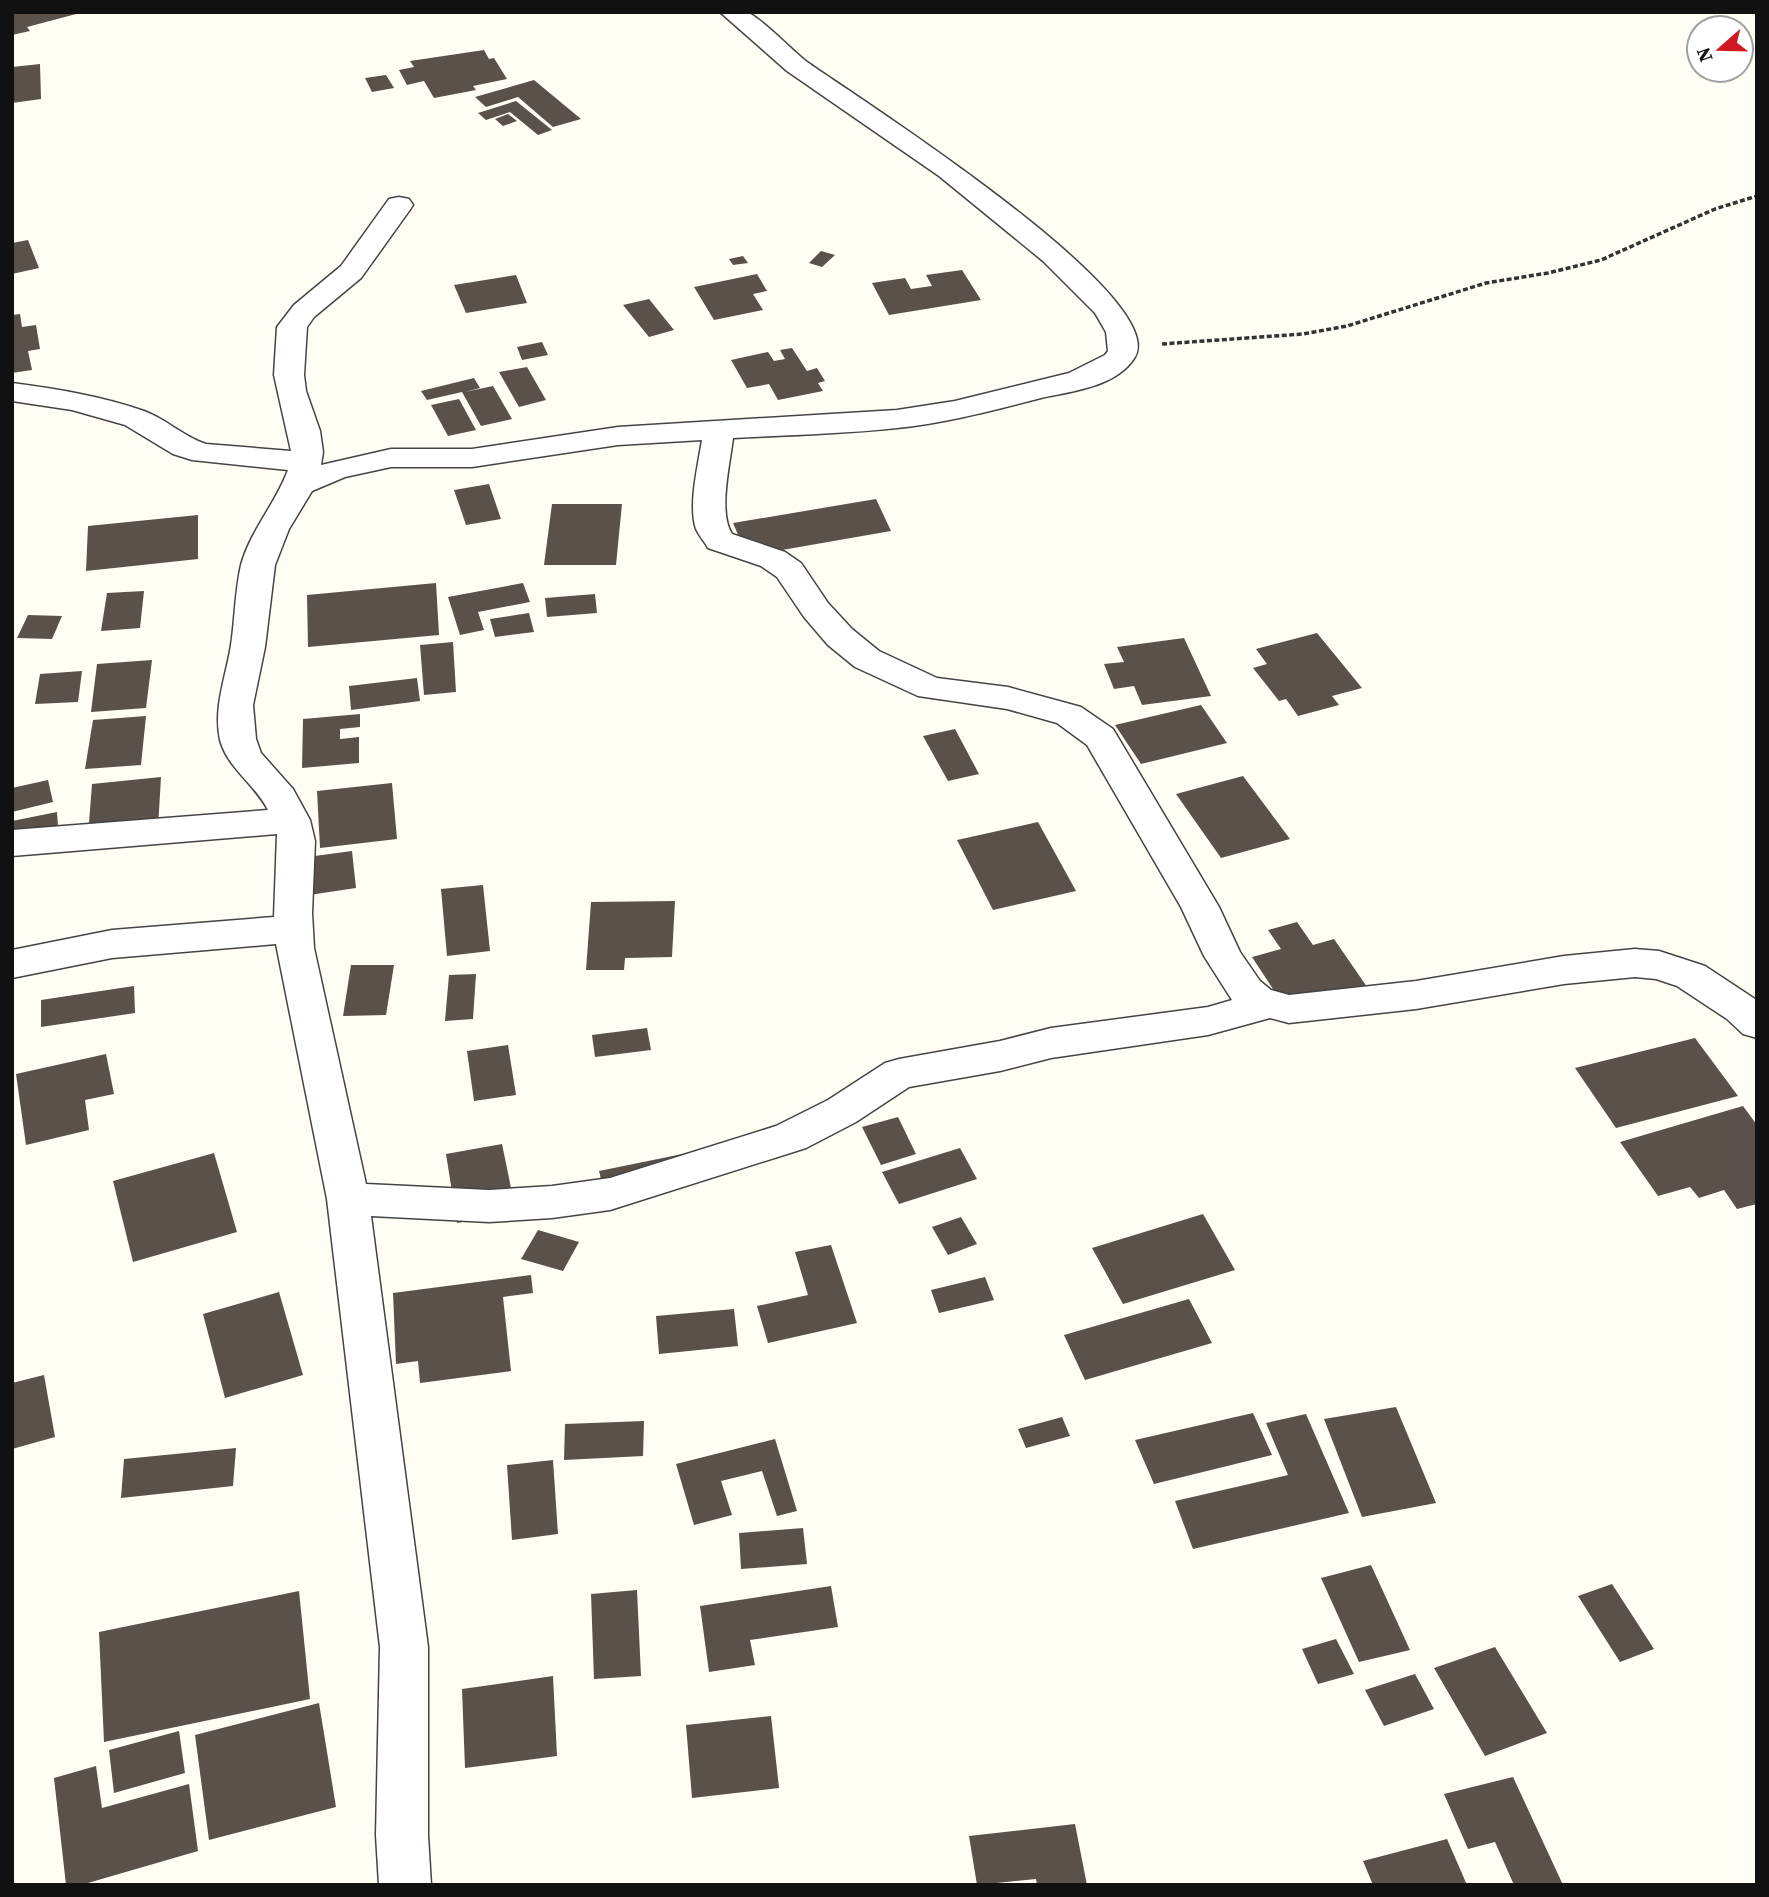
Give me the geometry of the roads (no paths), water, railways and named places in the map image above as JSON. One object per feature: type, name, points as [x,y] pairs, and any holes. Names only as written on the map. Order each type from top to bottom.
[{"type":"street","points":[[12,391],[74,401],[136,418],[184,447],[302,474],[391,458],[472,458],[618,436],[897,419],[955,410],[1097,374],[1119,359],[1123,349],[1122,330],[1113,316],[1075,275],[1038,242],[969,190],[949,170],[796,66],[732,12]]},
{"type":"street","points":[[399,205],[351,272],[304,311],[292,327],[289,375],[291,391],[304,431],[302,474],[273,529],[258,565],[248,647],[235,705],[238,739],[245,757],[281,798],[292,820],[296,841],[294,929],[303,990],[348,1199],[404,1647],[402,1835],[405,1885]]},
{"type":"street","points":[[719,430],[710,491],[712,528],[720,541],[773,559],[789,570],[816,610],[840,637],[867,659],[930,688],[1008,698],[1069,715],[1084,723],[1100,737],[1200,907],[1223,956],[1246,991],[1258,1000],[1289,1009],[1416,995],[1564,970],[1635,963],[1659,965],[1690,976],[1741,1009],[1757,1024]]},
{"type":"street","points":[[12,843],[292,820]]},
{"type":"street","points":[[12,964],[112,944],[294,929]]},
{"type":"street","points":[[348,1199],[489,1206],[552,1202],[610,1194],[791,1137],[842,1111],[884,1081],[899,1074],[1000,1056],[1051,1043],[1208,1021],[1270,1004]]}]
